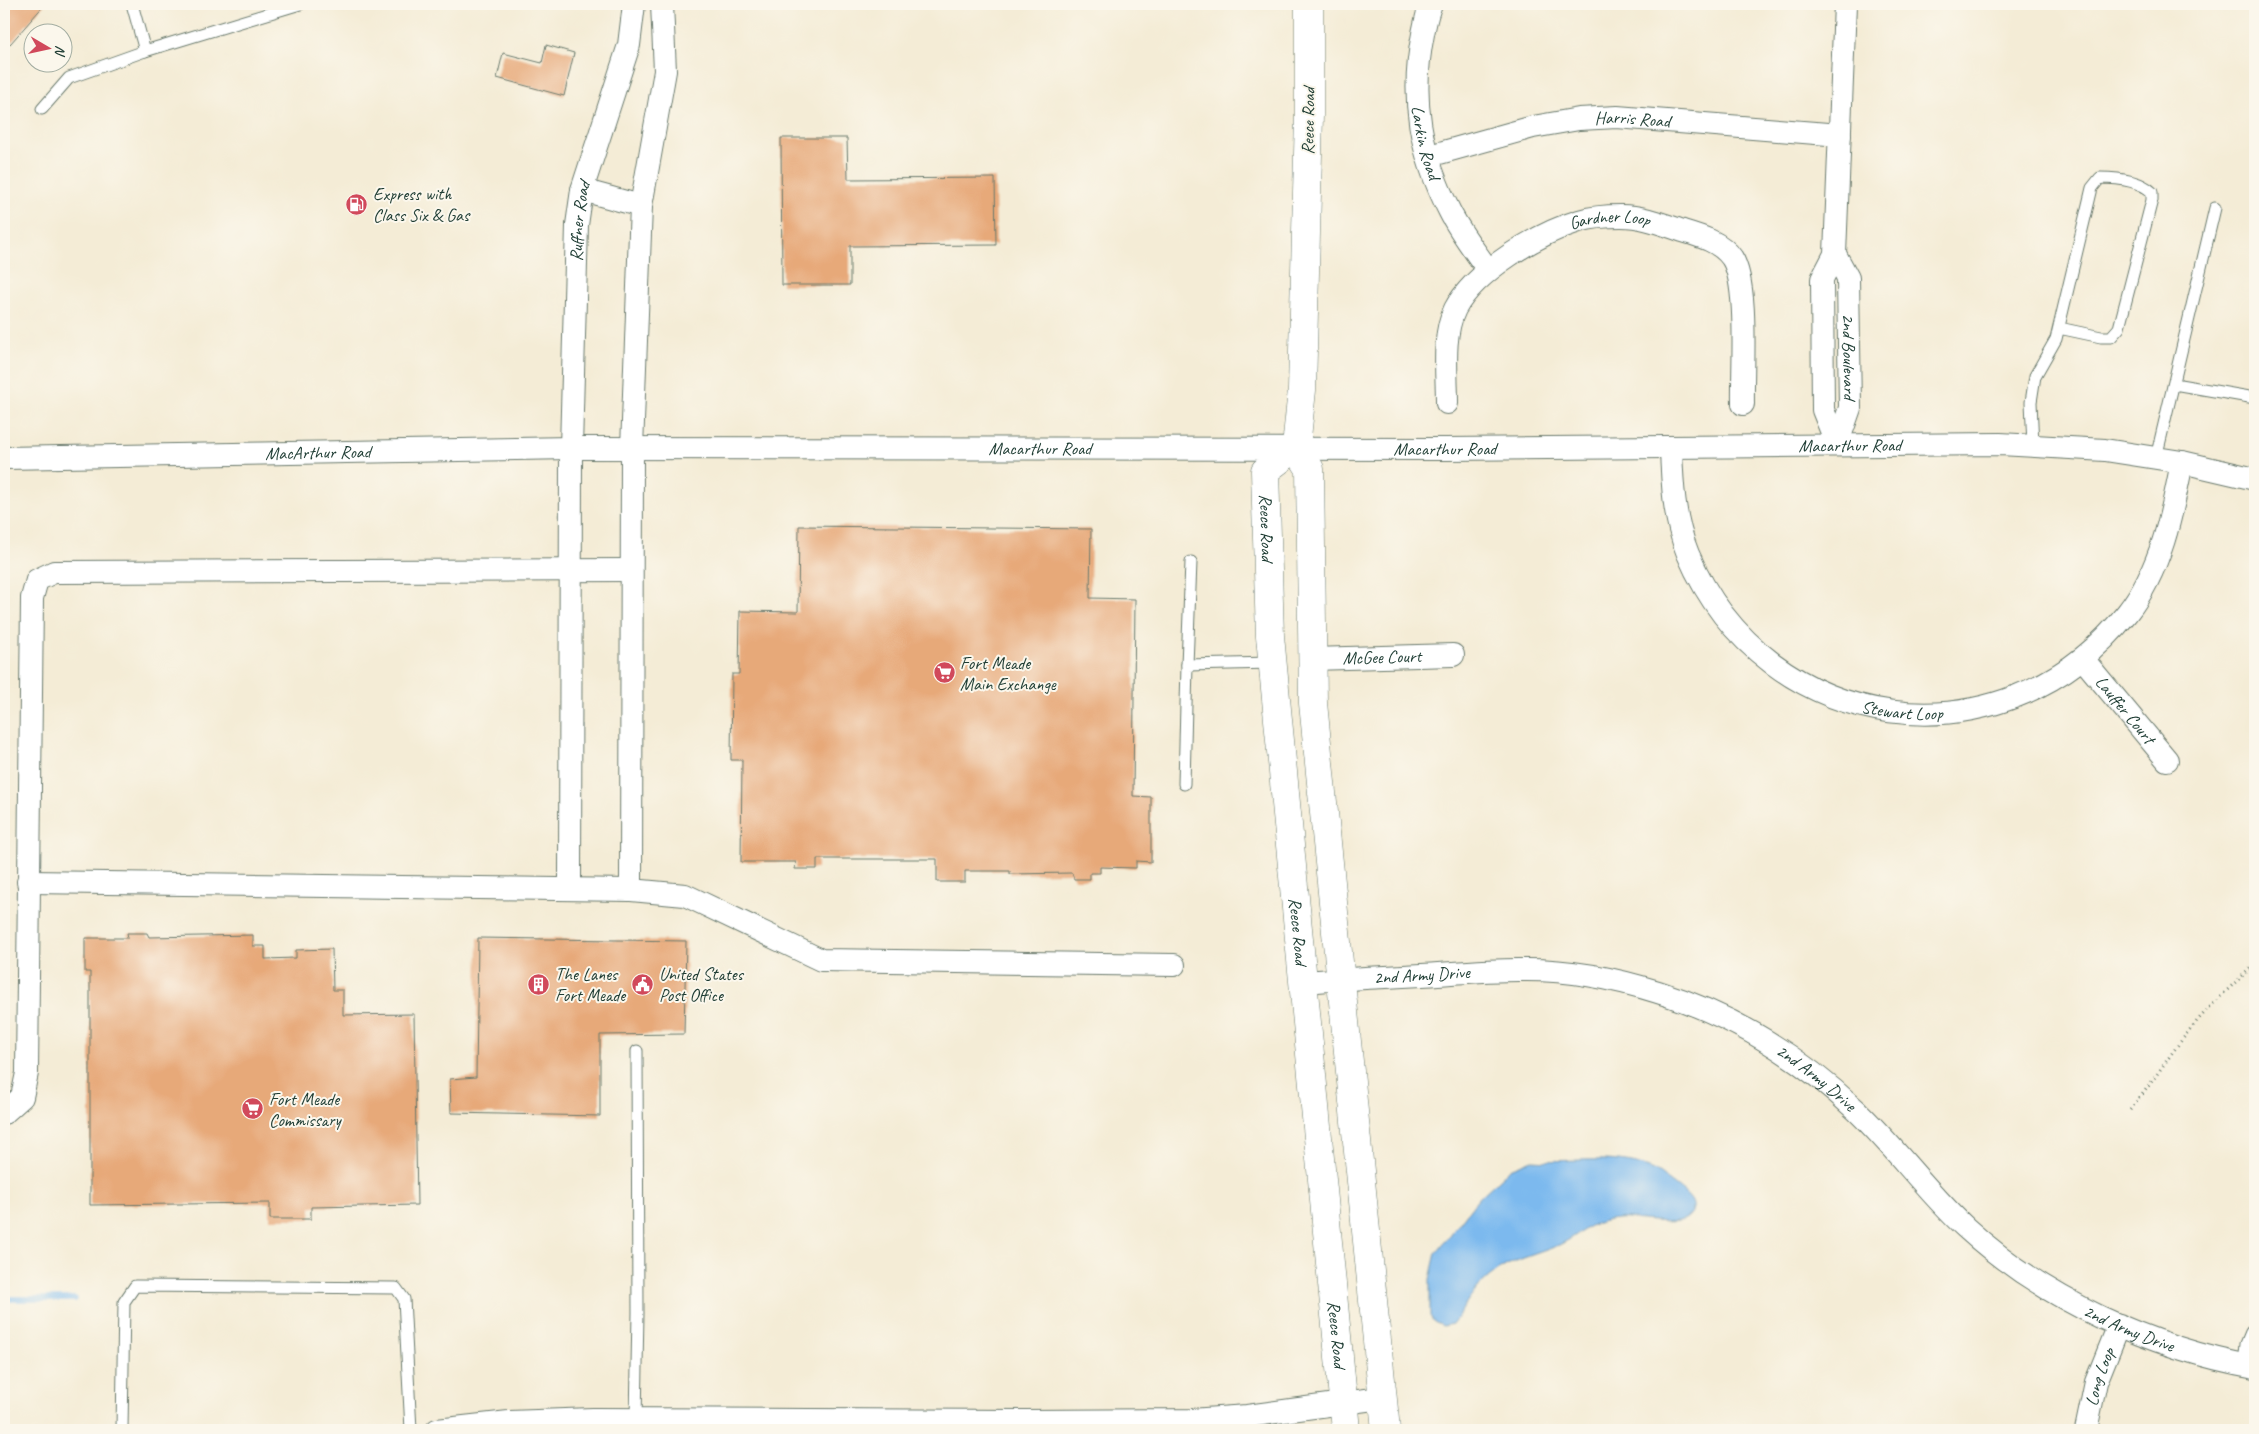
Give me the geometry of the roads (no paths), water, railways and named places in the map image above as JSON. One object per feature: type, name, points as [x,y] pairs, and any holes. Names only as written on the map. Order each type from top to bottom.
[{"type":"street","name":"Ruffner Road","points":[[570,889],[571,448],[577,225],[582,190],[629,46],[634,4]]},
{"type":"street","points":[[631,890],[632,448],[641,206],[665,71],[662,4]]},
{"type":"street","name":"Reece Road","points":[[1309,4],[1309,115],[1302,390],[1296,447],[1265,471],[1272,663],[1346,1430]]},
{"type":"street","name":"Larkin Road","points":[[1430,4],[1418,60],[1416,92],[1418,123],[1440,191],[1451,214],[1488,270]]},
{"type":"street","name":"2nd Boulevard","points":[[1837,445],[1850,408],[1848,278],[1836,254],[1845,4]]},
{"type":"street","points":[[629,46],[664,53]]},
{"type":"street","name":"Harris Road","points":[[1429,156],[1533,127],[1579,119],[1617,117],[1840,135]]},
{"type":"street","points":[[582,190],[641,206]]},
{"type":"street","name":"Gardner Loop","points":[[1448,402],[1449,330],[1455,310],[1469,288],[1488,270],[1559,228],[1581,220],[1623,216],[1647,219],[1705,238],[1719,246],[1731,257],[1739,276],[1742,297],[1743,404]]},
{"type":"street","name":"Macarthur Road","points":[[632,448],[1455,448],[2033,445],[2105,450],[2182,462],[2255,479]]},
{"type":"street","name":"Stewart Loop","points":[[1671,446],[1672,480],[1677,518],[1688,553],[1707,593],[1728,622],[1750,645],[1780,669],[1832,698],[1891,712],[1923,715],[1993,706],[2024,694],[2053,679],[2084,659],[2128,612],[2144,587],[2158,559],[2167,531],[2182,462]]},
{"type":"street","points":[[1296,447],[1310,468],[1313,703],[1386,1430]]},
{"type":"street","name":"MacArthur Road","points":[[4,458],[632,448]]},
{"type":"street","points":[[4,1113],[22,1097],[27,1073],[32,598],[37,580],[54,572],[631,570]]},
{"type":"street","name":"McGee Court","points":[[1312,659],[1453,655]]},
{"type":"street","name":"Lauffer Court","points":[[2084,659],[2167,760]]},
{"type":"street","points":[[28,882],[631,890],[685,894],[821,960],[1174,965]]},
{"type":"street","name":"2nd Army Drive","points":[[1303,982],[1487,971],[1558,972],[1634,985],[1687,1002],[1732,1022],[1798,1060],[1857,1110],[1943,1205],[1976,1236],[2026,1273],[2064,1297],[2119,1325],[2195,1352],[2250,1366]]},
{"type":"street","name":"Long Loop","points":[[2086,1430],[2096,1382],[2119,1325]]},
{"type":"street","points":[[440,1430],[509,1422],[636,1419],[1191,1420],[1247,1416],[1382,1398]]},
{"type":"lane","points":[[132,4],[146,50]]},
{"type":"lane","points":[[42,109],[70,78],[146,50],[300,4]]},
{"type":"lane","points":[[2033,445],[2031,402],[2035,376],[2056,339],[2058,328],[2092,188],[2100,178],[2113,178],[2144,185],[2152,192],[2152,200],[2119,328],[2112,337],[2101,337],[2058,328]]},
{"type":"lane","points":[[2156,458],[2214,208]]},
{"type":"lane","points":[[2174,384],[2255,398]]},
{"type":"lane","points":[[1184,784],[1191,562]]},
{"type":"lane","points":[[1187,665],[1272,663]]},
{"type":"lane","points":[[636,1419],[638,1051]]},
{"type":"lane","points":[[122,1430],[124,1302],[135,1286],[154,1286],[396,1288],[404,1299],[411,1430]]},
{"type":"lane","points":[[2250,1366],[2246,1344],[2251,1332],[2255,1331]]},
{"type":"water","points":[[1532,1160],[1606,1160],[1620,1161],[1649,1168],[1659,1173],[1691,1200],[1693,1205],[1692,1211],[1685,1219],[1679,1221],[1662,1222],[1617,1219],[1592,1225],[1559,1245],[1497,1270],[1479,1286],[1452,1324],[1443,1326],[1434,1322],[1430,1316],[1430,1279],[1436,1253],[1479,1198],[1510,1169]]},
{"type":"waterway","points":[[4,1299],[75,1299]]},
{"type":"place","name":"Express with Class Six & Gas","points":[[357,204]]},
{"type":"place","name":"Fort Meade Main Exchange","points":[[944,673]]},
{"type":"place","name":"The Lanes Fort Meade","points":[[539,984]]},
{"type":"place","name":"United States Post Office","points":[[643,984]]},
{"type":"place","name":"Fort Meade Commissary","points":[[253,1109]]}]
